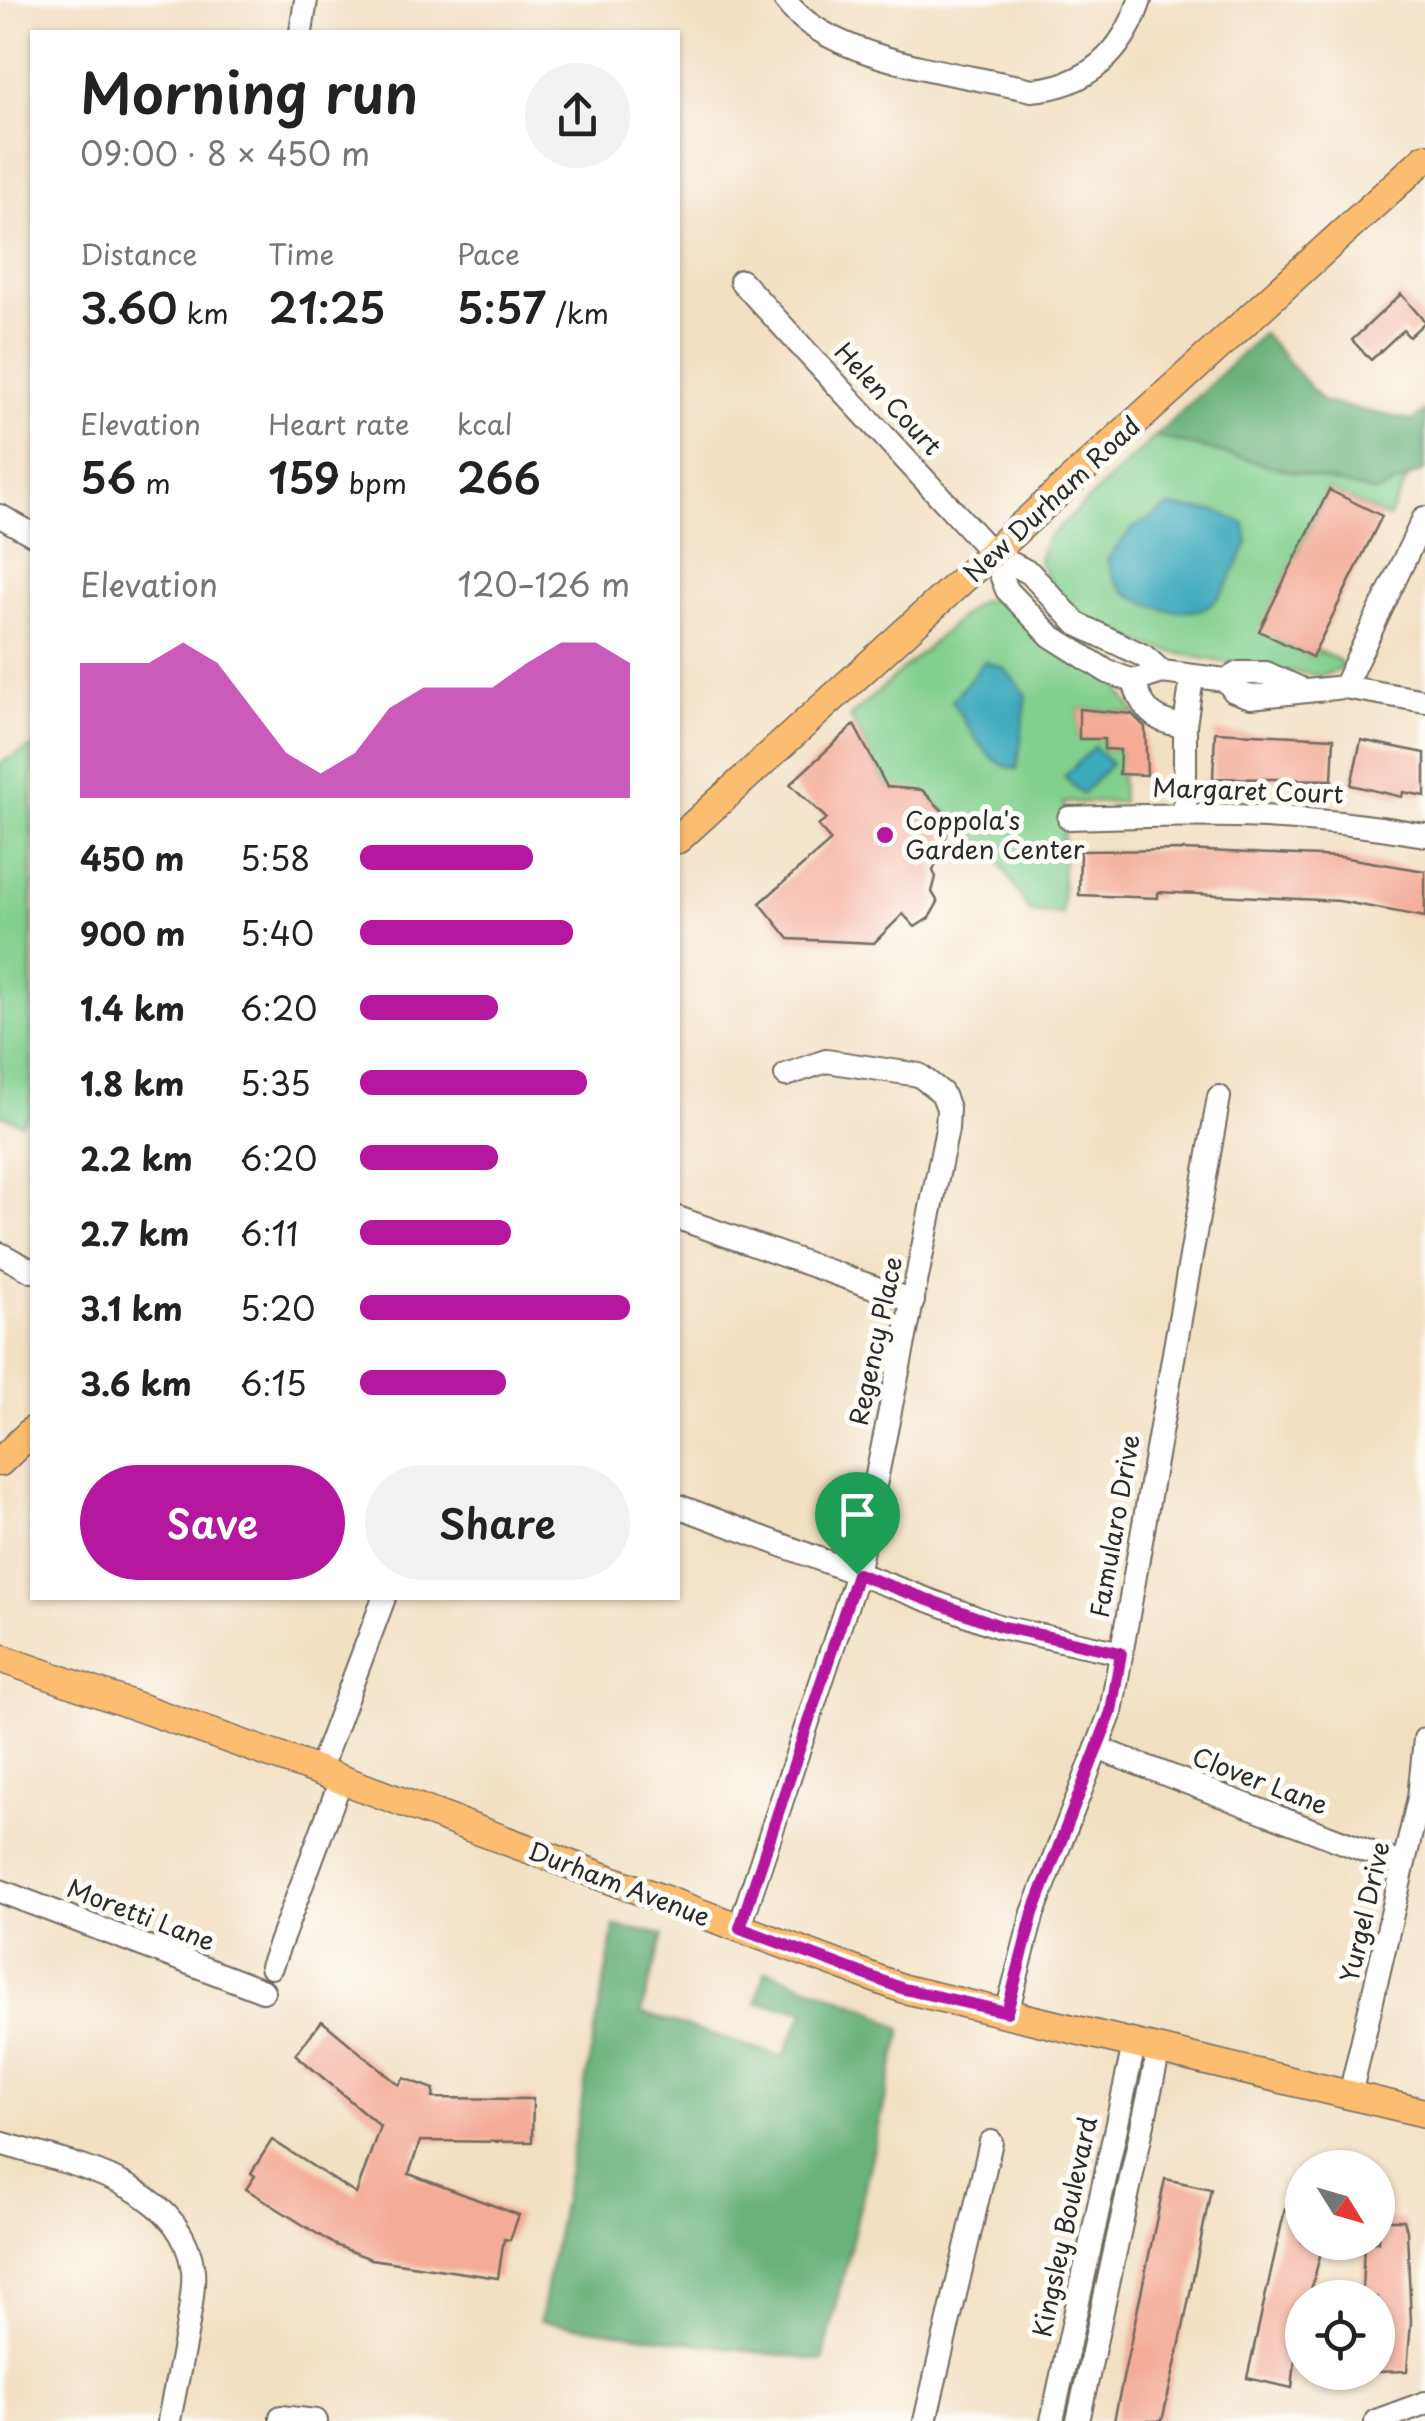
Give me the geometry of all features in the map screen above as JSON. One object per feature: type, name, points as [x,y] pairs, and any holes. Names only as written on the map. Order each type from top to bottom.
[{"type":"main road","name":"New Durham Road","points":[[680,838],[1425,158]]},
{"type":"main road","points":[[0,1462],[30,1433]]},
{"type":"main road","name":"Durham Avenue","points":[[0,1658],[330,1775],[904,1989],[1425,2114]]},
{"type":"street","points":[[300,30],[306,0]]},
{"type":"street","points":[[784,0],[799,20],[851,48],[1032,90],[1058,88],[1090,74],[1124,37],[1140,0]]},
{"type":"street","name":"Helen Court","points":[[741,281],[993,554]]},
{"type":"street","points":[[0,516],[30,533]]},
{"type":"street","points":[[1344,687],[1424,518]]},
{"type":"street","points":[[993,554],[1030,573],[1077,624],[1144,656],[1162,672]]},
{"type":"street","points":[[993,554],[1007,590],[1051,636],[1108,672],[1134,681],[1162,672],[1226,680],[1234,692],[1251,697],[1274,697],[1299,688],[1344,687],[1425,701]]},
{"type":"street","points":[[1184,813],[1185,725],[1192,678]]},
{"type":"street","points":[[1134,681],[1138,696],[1157,720],[1185,725]]},
{"type":"street","name":"Margaret Court","points":[[1069,818],[1184,813],[1306,816],[1425,835]]},
{"type":"street","name":"Regency Place","points":[[740,1928],[857,1574],[948,1129],[948,1108],[942,1093],[919,1074],[826,1061],[786,1075]]},
{"type":"street","name":"Famularo Drive","points":[[1007,2012],[1033,1913],[1111,1712],[1219,1097]]},
{"type":"street","points":[[680,1219],[913,1301]]},
{"type":"street","points":[[0,1254],[30,1270]]},
{"type":"street","points":[[680,1507],[1000,1626],[1121,1653]]},
{"type":"street","points":[[272,1968],[383,1600]]},
{"type":"street","name":"Yurgel Drive","points":[[1350,2095],[1420,1798],[1425,1739]]},
{"type":"street","name":"Clover Lane","points":[[1097,1748],[1403,1865]]},
{"type":"street","name":"Moretti Lane","points":[[0,1892],[264,1991]]},
{"type":"street","name":"Kingsley Boulevard","points":[[1052,2421],[1146,2048]]},
{"type":"street","name":"Kingsley Boulevard","points":[[1078,2421],[1146,2048]]},
{"type":"street","points":[[925,2421],[990,2142]]},
{"type":"street","points":[[0,2143],[128,2186],[168,2216],[186,2240],[194,2273],[169,2421]]},
{"type":"street","points":[[1376,2421],[1425,2403]]},
{"type":"street","points":[[281,2417],[316,2421]]},
{"type":"green space","points":[[1263,333],[1323,402],[1413,421],[1425,411],[1425,470],[1376,493],[1156,436]]},
{"type":"green space","points":[[1156,436],[1376,493],[1408,478],[1388,518],[1328,490],[1260,630],[1312,657],[1316,650],[1340,661],[1342,669],[1321,676],[1162,649],[1122,636],[1087,618],[1059,593],[1039,561],[1045,541]]},
{"type":"green space","points":[[980,601],[1003,601],[1113,681],[1136,714],[1079,709],[1079,738],[1104,739],[1104,749],[1120,750],[1122,802],[1064,803],[1062,915],[1030,912],[995,854],[928,797],[887,787],[850,717],[970,609]]},
{"type":"green space","points":[[30,748],[30,1113],[21,1123],[0,1114],[0,763]]},
{"type":"green space","points":[[615,1926],[663,1935],[641,2013],[783,2057],[805,2010],[756,2003],[766,1970],[870,2009],[902,2030],[823,2361],[540,2321]]},
{"type":"water","points":[[1168,507],[1217,511],[1245,524],[1248,543],[1232,576],[1217,599],[1201,609],[1175,611],[1135,598],[1116,582],[1107,560],[1131,530]]},
{"type":"water","points":[[985,661],[1004,668],[1027,695],[1017,769],[1006,767],[987,753],[952,701]]},
{"type":"water","points":[[1094,747],[1111,764],[1082,794],[1064,777]]},
{"type":"building","points":[[1401,294],[1425,322],[1409,337],[1403,330],[1371,360],[1352,340]]},
{"type":"building","points":[[1329,490],[1382,516],[1312,657],[1259,631]]},
{"type":"building","points":[[1079,709],[1132,714],[1145,727],[1147,775],[1119,774],[1120,750],[1104,749],[1104,739],[1079,739]]},
{"type":"building","name":"Coppola's Garden Center","points":[[854,725],[887,787],[922,790],[952,820],[933,871],[936,877],[932,892],[938,902],[929,918],[915,927],[903,914],[874,943],[789,939],[760,903],[831,841],[818,826],[827,819],[790,784]]},
{"type":"building","points":[[1215,732],[1334,738],[1332,780],[1213,778]]},
{"type":"building","points":[[1361,740],[1425,753],[1425,796],[1403,792],[1402,797],[1351,785]]},
{"type":"building","points":[[1184,850],[1341,857],[1425,871],[1425,917],[1339,901],[1158,892],[1158,898],[1079,895],[1080,851]]},
{"type":"building","points":[[322,2021],[399,2085],[404,2078],[434,2089],[433,2098],[533,2099],[532,2142],[420,2141],[409,2174],[519,2215],[510,2240],[504,2239],[498,2278],[371,2259],[335,2245],[246,2189],[255,2176],[251,2173],[272,2140],[356,2194],[380,2126],[295,2054]]},
{"type":"building","points":[[1165,2179],[1211,2189],[1179,2348],[1162,2421],[1114,2421]]},
{"type":"building","points":[[1285,2209],[1285,2260],[1319,2260],[1314,2280],[1285,2280],[1285,2386],[1247,2378]]},
{"type":"building","points":[[1395,2220],[1404,2220],[1411,2322],[1407,2371],[1395,2371],[1395,2280],[1363,2280],[1363,2260],[1395,2260]]},
{"type":"place","name":"Coppola's Garden Center","points":[[885,835]]},
{"type":"route","points":[[857,1574],[1000,1626],[1121,1653],[1111,1712],[1033,1913],[1007,2012],[904,1989],[740,1928],[857,1574]]}]
